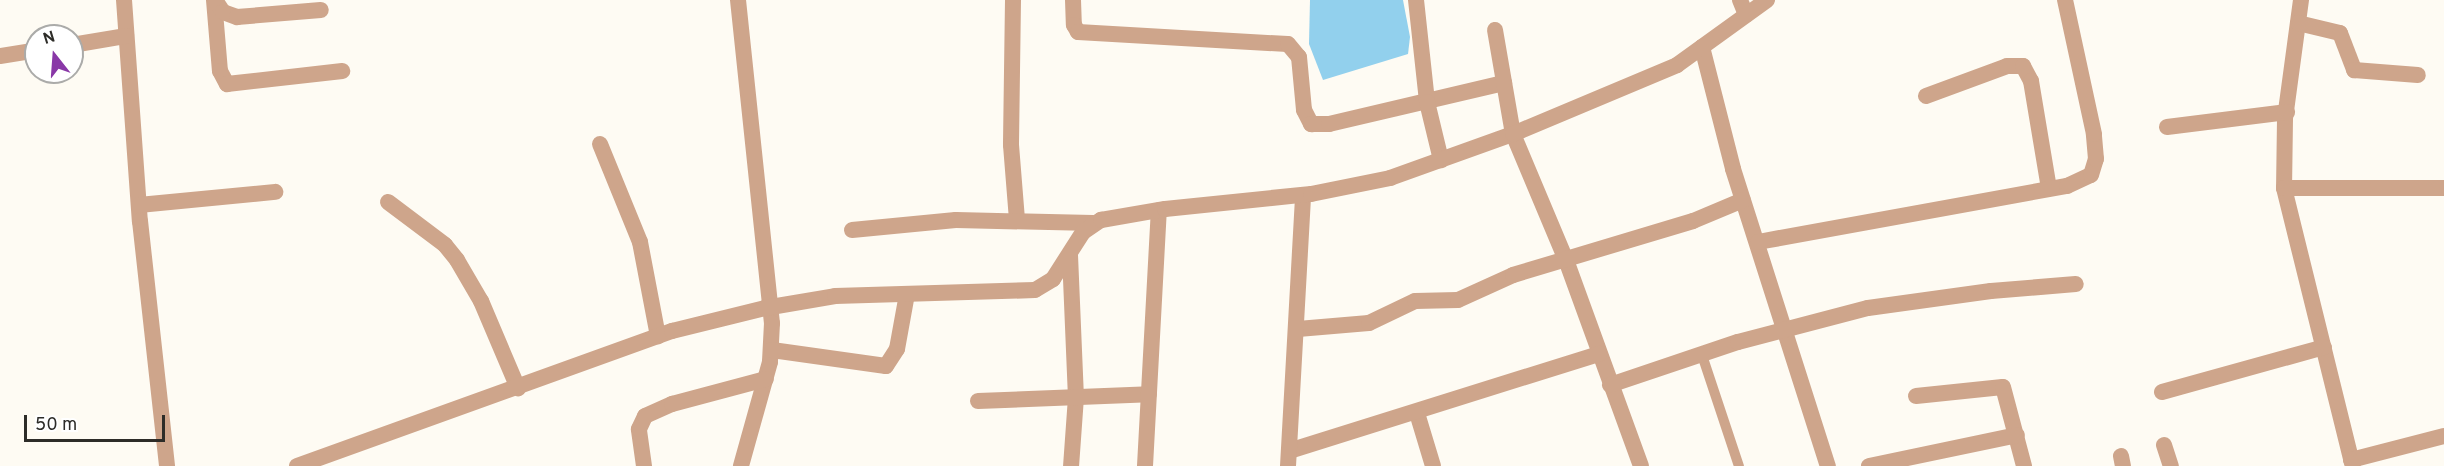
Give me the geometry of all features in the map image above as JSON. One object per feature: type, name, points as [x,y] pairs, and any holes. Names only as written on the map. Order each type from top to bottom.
[{"type":"street","points":[[124,0],[139,205],[166,466]]},
{"type":"street","points":[[214,0],[223,12],[237,17],[321,10]]},
{"type":"street","points":[[214,0],[220,71],[227,84],[342,71]]},
{"type":"street","points":[[738,0],[771,308],[772,350],[741,466]]},
{"type":"street","points":[[1013,0],[1011,145],[1017,219]]},
{"type":"street","points":[[1073,0],[1074,25],[1078,32],[1288,44],[1299,57],[1304,110],[1311,124],[1329,124],[1504,83]]},
{"type":"street","points":[[1416,0],[1427,102],[1442,160]]},
{"type":"street","points":[[852,230],[956,220],[1017,219],[1094,223],[1159,210],[1304,195],[1390,178],[1513,134],[1619,92],[1677,65],[1702,47],[1743,8],[1767,0]]},
{"type":"street","points":[[1758,242],[2049,189],[2085,179],[2096,159],[2080,55],[2065,0]]},
{"type":"street","points":[[2301,0],[2287,112],[2284,188],[2352,463],[2444,436]]},
{"type":"street","points":[[2298,23],[2340,33],[2354,70],[2418,75]]},
{"type":"street","points":[[1495,30],[1513,134],[1566,260],[1641,466]]},
{"type":"street","points":[[84,43],[126,36]]},
{"type":"street","points":[[1702,47],[1743,200],[1786,328],[1828,466]]},
{"type":"street","points":[[0,56],[24,52]]},
{"type":"street","points":[[1926,96],[2007,66],[2023,66],[2031,81],[2049,189]]},
{"type":"street","points":[[2167,128],[2287,112]]},
{"type":"street","points":[[600,144],[640,242],[658,336]]},
{"type":"street","points":[[2284,188],[2444,188]]},
{"type":"street","points":[[139,205],[275,192]]},
{"type":"street","points":[[1304,195],[1289,459],[1417,413],[1599,354]]},
{"type":"street","points":[[1298,329],[1369,323],[1414,301],[1458,300],[1513,275],[1693,221],[1743,200]]},
{"type":"street","points":[[388,202],[445,245],[457,260],[481,301],[518,388]]},
{"type":"street","points":[[1145,466],[1159,210]]},
{"type":"street","points":[[297,466],[658,336],[771,308],[835,296],[1035,290],[1053,279],[1070,255],[1078,238],[1094,223]]},
{"type":"street","points":[[1070,255],[1076,397],[1071,466]]},
{"type":"street","points":[[1610,385],[1786,328],[1892,304],[2076,284]]},
{"type":"street","points":[[772,350],[886,366],[897,350],[907,294]]},
{"type":"street","points":[[2162,392],[2324,347]]},
{"type":"street","points":[[644,466],[639,429],[645,416],[672,404],[766,379]]},
{"type":"street","points":[[1916,396],[1998,385],[2005,390],[2024,466]]},
{"type":"street","points":[[978,401],[1149,394]]},
{"type":"street","points":[[1417,413],[1433,466]]},
{"type":"street","points":[[1869,466],[2017,435]]},
{"type":"street","points":[[2164,445],[2171,466]]},
{"type":"lane","points":[[1702,356],[1738,466]]},
{"type":"water","points":[[1310,0],[1403,0],[1410,37],[1408,54],[1323,80],[1309,44]]}]
